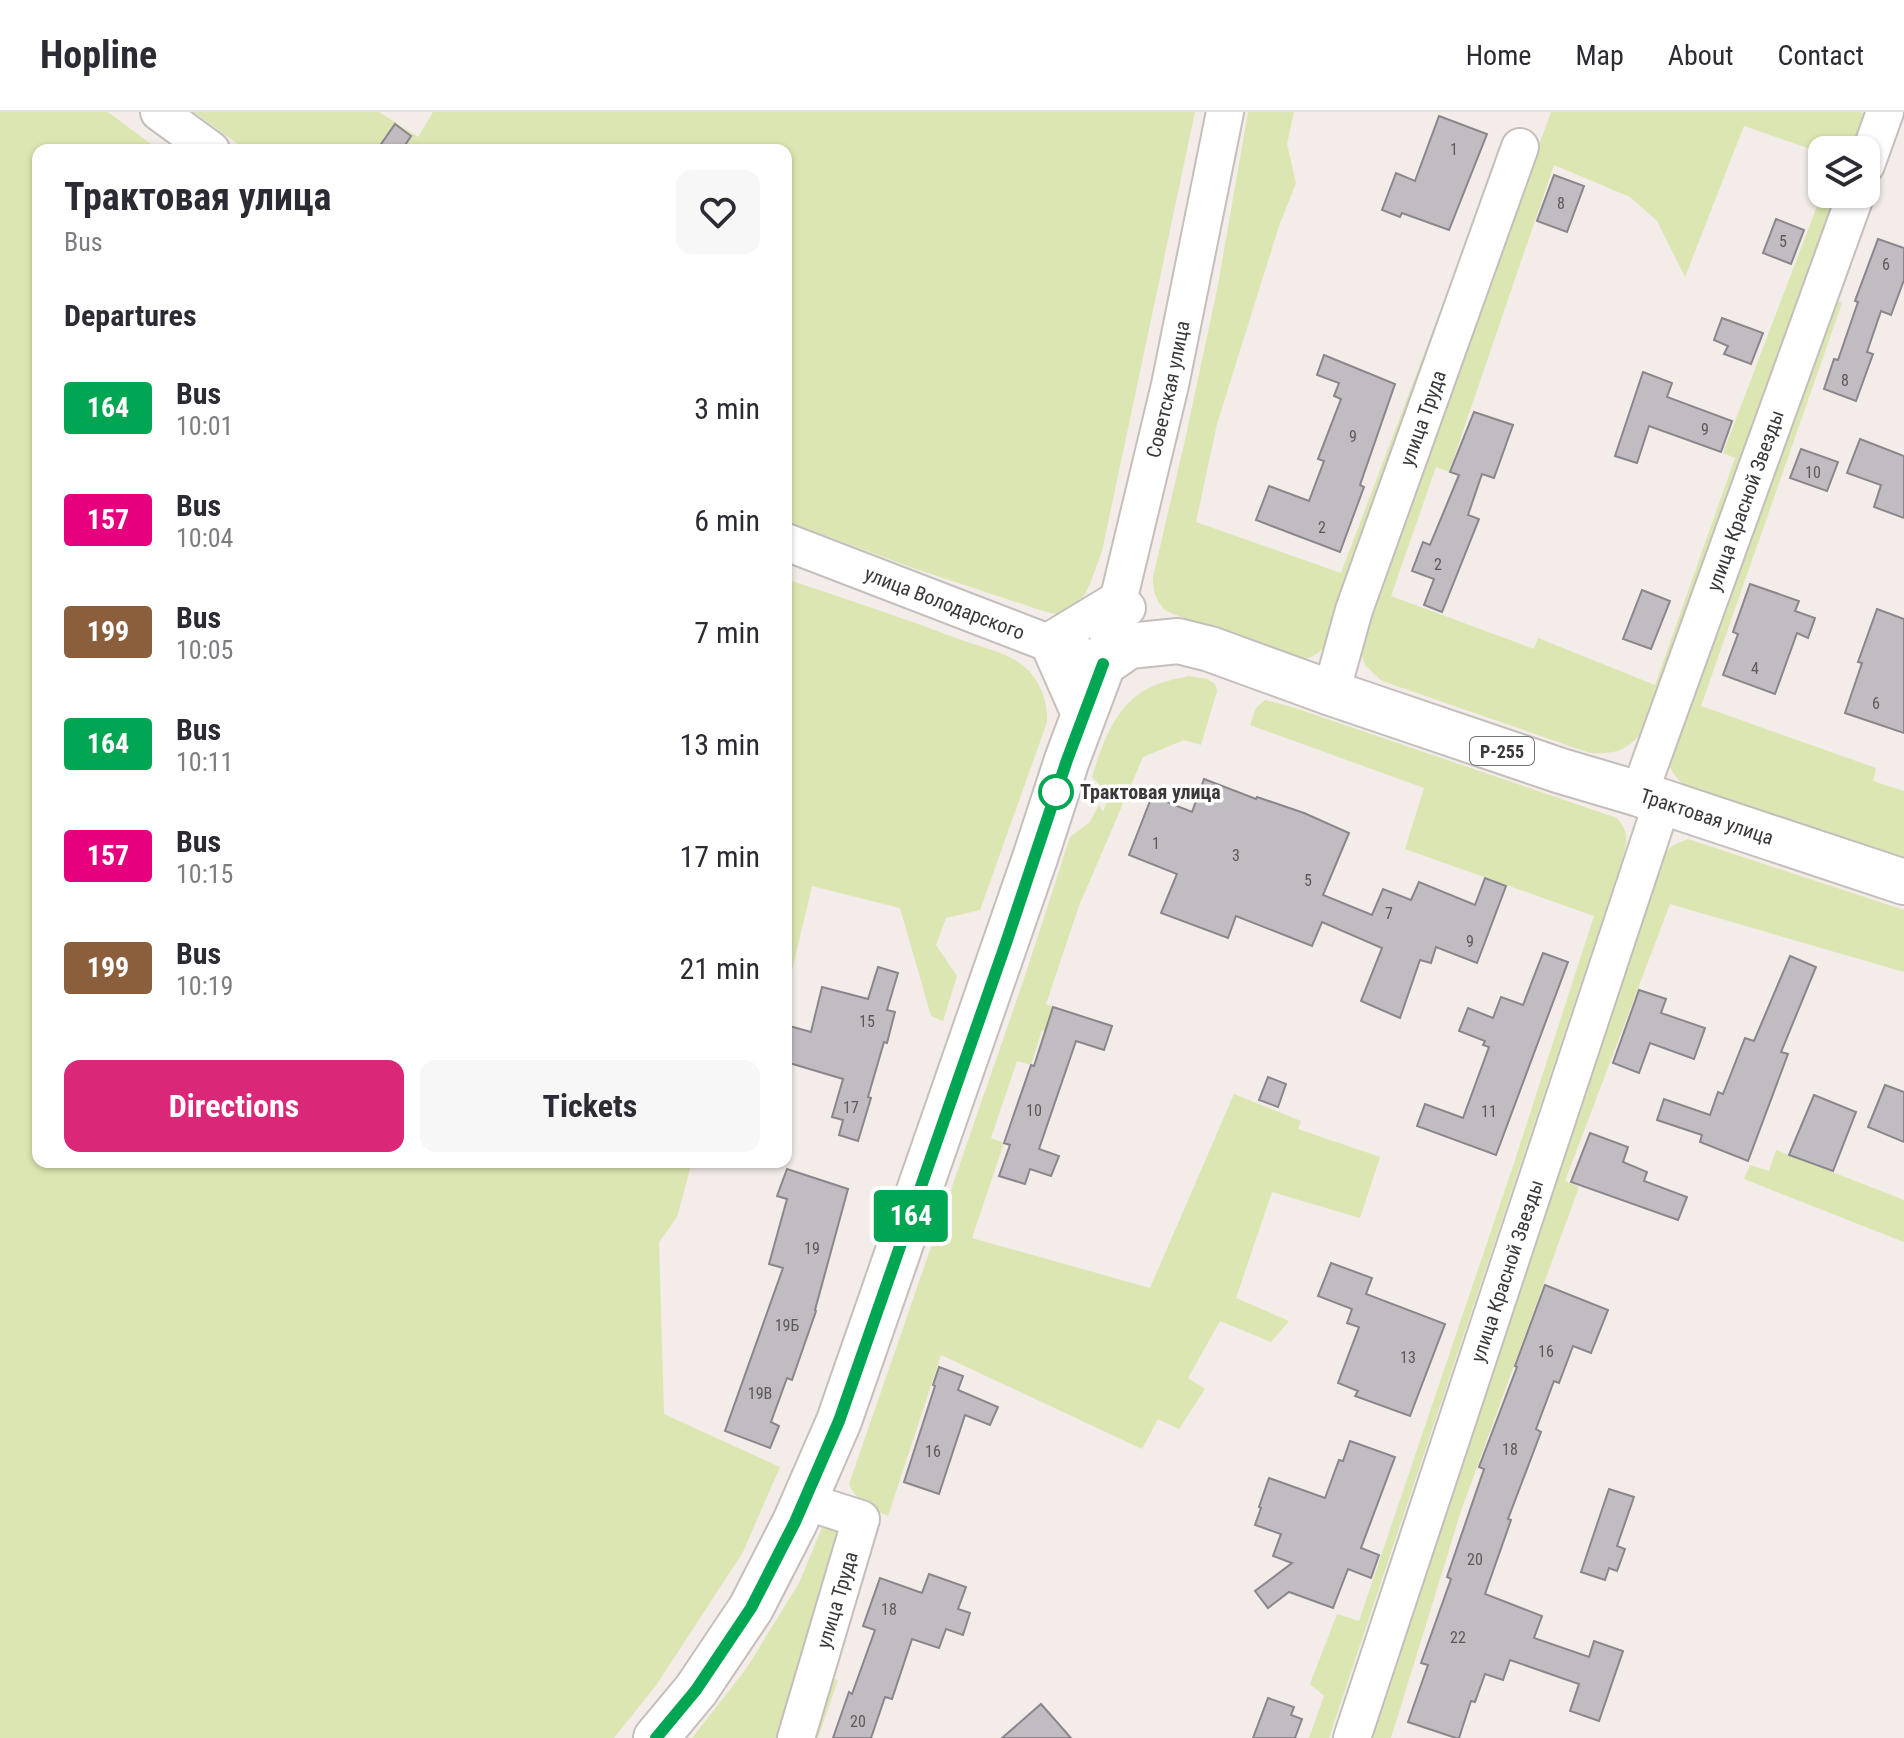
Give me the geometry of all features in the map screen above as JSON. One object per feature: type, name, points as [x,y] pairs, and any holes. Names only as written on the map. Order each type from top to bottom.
[{"type":"highway","name":"Трактовая улица","points":[[1103,664],[1129,646],[1178,641],[1210,649],[1561,771],[1904,882]]},
{"type":"highway","points":[[656,1738],[696,1690],[751,1608],[773,1569],[839,1421],[1103,664]]},
{"type":"street","points":[[159,112],[203,144]]},
{"type":"street","name":"Советская улица","points":[[1103,664],[1188,301],[1225,112]]},
{"type":"street","points":[[1876,136],[1885,112]]},
{"type":"street","name":"улица Труда","points":[[1331,693],[1354,610],[1520,147]]},
{"type":"street","name":"улица Красной Звезды","points":[[1352,1738],[1650,799],[1851,208]]},
{"type":"street","name":"улица Володарского","points":[[792,544],[1103,664]]},
{"type":"street","points":[[1082,719],[1048,642],[1119,599],[1157,643]]},
{"type":"street","name":"улица Труда","points":[[796,1738],[861,1519],[804,1501]]},
{"type":"green space","points":[[0,112],[108,112],[151,144],[32,144],[32,1168],[690,1168],[677,1217],[659,1242],[664,1414],[780,1467],[743,1552],[657,1684],[614,1738],[0,1738]]},
{"type":"green space","points":[[194,112],[379,112],[418,137],[433,112],[1195,112],[1102,551],[1080,604],[1060,615],[1043,611],[792,523],[792,144],[238,144]]},
{"type":"green space","points":[[1248,112],[1294,112],[1287,144],[1296,183],[1279,226],[1217,424],[1196,522],[1341,573],[1447,293],[1452,295],[1329,642],[1316,654],[1302,659],[1289,658],[1166,611],[1153,587],[1218,285]]},
{"type":"green space","points":[[1551,112],[1860,112],[1868,115],[1860,136],[1808,136],[1808,148],[1744,126],[1685,277],[1657,221],[1630,197],[1554,165],[1449,472],[1436,467],[1391,596],[1534,649],[1538,638],[1655,685],[1735,458],[1723,453],[1816,208],[1834,208],[1645,727],[1634,741],[1608,753],[1590,753],[1382,681],[1365,665],[1359,647]]},
{"type":"green space","points":[[1827,296],[1842,303],[1701,706],[1876,768],[1873,781],[1904,791],[1904,860],[1693,791],[1678,779],[1668,763]]},
{"type":"green space","points":[[792,581],[1008,656],[1023,665],[1035,679],[1046,704],[1047,722],[980,910],[946,918],[936,945],[957,976],[943,1021],[931,1016],[900,908],[812,886],[792,971]]},
{"type":"green space","points":[[1189,676],[1207,679],[1215,684],[1217,691],[1201,745],[1184,740],[1143,757],[1079,906],[1046,1004],[1053,1007],[1031,1065],[1017,1061],[991,1138],[1004,1143],[972,1238],[1150,1288],[1234,1094],[1301,1121],[1298,1129],[1380,1157],[1360,1218],[1272,1192],[1236,1298],[1289,1321],[1271,1342],[1220,1321],[1188,1378],[1205,1389],[1179,1429],[1158,1419],[1142,1449],[941,1355],[888,1516],[865,1504],[849,1484],[1070,837],[1090,822],[1099,805],[1103,812],[1108,798],[1100,794],[1102,787],[1092,777],[1100,752],[1118,716],[1136,696],[1157,684]]},
{"type":"green space","points":[[1265,700],[1617,818],[1626,837],[1619,870],[1329,1738],[1309,1738],[1324,1696],[1310,1684],[1337,1614],[1359,1621],[1594,916],[1405,849],[1424,788],[1250,725],[1256,708]]},
{"type":"green space","points":[[1688,839],[1904,910],[1904,972],[1670,904],[1565,1181],[1579,1187],[1461,1511],[1391,1738],[1363,1738],[1662,856],[1673,845]]},
{"type":"green space","points":[[1776,1150],[1904,1200],[1904,1242],[1744,1179],[1750,1165],[1769,1171]]},
{"type":"green space","points":[[822,1528],[847,1528],[827,1676],[838,1680],[818,1738],[692,1738],[746,1669],[799,1583]]},
{"type":"building","points":[[1439,116],[1487,134],[1449,230],[1402,213],[1400,217],[1382,210],[1396,173],[1415,181]]},
{"type":"building","points":[[395,124],[411,136],[406,144],[381,144]]},
{"type":"building","points":[[1554,175],[1584,186],[1567,232],[1537,221]]},
{"type":"building","points":[[1776,219],[1804,230],[1791,264],[1763,253]]},
{"type":"building","points":[[1878,239],[1904,248],[1904,280],[1891,315],[1881,311],[1867,352],[1873,354],[1856,401],[1824,389],[1834,359],[1838,360]]},
{"type":"building","points":[[1722,318],[1763,333],[1751,364],[1724,354],[1728,346],[1714,340]]},
{"type":"building","points":[[1324,355],[1395,384],[1360,485],[1364,487],[1340,552],[1256,520],[1269,486],[1309,501],[1324,461],[1318,459],[1341,399],[1334,396],[1339,383],[1317,375]]},
{"type":"building","points":[[1643,372],[1672,383],[1667,397],[1732,421],[1721,452],[1649,426],[1637,463],[1615,456]]},
{"type":"building","points":[[1474,412],[1513,425],[1494,478],[1482,474],[1468,515],[1479,519],[1442,612],[1424,605],[1434,579],[1412,571],[1423,542],[1430,545],[1459,475],[1450,472]]},
{"type":"building","points":[[1860,439],[1904,456],[1904,518],[1874,507],[1881,485],[1847,473]]},
{"type":"building","points":[[1801,449],[1838,462],[1827,491],[1790,478]]},
{"type":"building","points":[[1750,584],[1799,601],[1795,611],[1815,618],[1808,638],[1797,633],[1775,694],[1723,675],[1738,634],[1733,632]]},
{"type":"building","points":[[1642,590],[1670,601],[1651,649],[1623,639]]},
{"type":"building","points":[[1877,609],[1904,619],[1904,733],[1845,713],[1862,663],[1858,662]]},
{"type":"building","points":[[1204,779],[1304,813],[1349,833],[1323,895],[1372,915],[1383,889],[1411,900],[1419,882],[1475,905],[1485,878],[1506,886],[1477,963],[1436,947],[1431,963],[1420,960],[1400,1018],[1361,1001],[1382,948],[1322,922],[1312,946],[1236,916],[1228,938],[1161,913],[1177,874],[1129,855],[1152,796],[1192,812]]},
{"type":"building","points":[[1543,953],[1568,962],[1496,1155],[1417,1126],[1425,1104],[1463,1118],[1489,1047],[1483,1045],[1485,1041],[1459,1031],[1468,1008],[1493,1018],[1501,997],[1523,1005]]},
{"type":"building","points":[[1790,956],[1816,967],[1781,1052],[1788,1054],[1748,1161],[1700,1142],[1702,1135],[1657,1120],[1664,1099],[1710,1115],[1718,1092],[1723,1094],[1745,1038],[1754,1041]]},
{"type":"building","points":[[878,967],[898,973],[887,1010],[895,1012],[868,1097],[871,1098],[858,1141],[839,1135],[843,1120],[832,1117],[843,1079],[792,1064],[792,1027],[811,1032],[822,987],[868,999]]},
{"type":"building","points":[[1639,990],[1666,999],[1661,1013],[1705,1028],[1694,1059],[1650,1043],[1639,1073],[1613,1063]]},
{"type":"building","points":[[1053,1007],[1112,1026],[1104,1050],[1076,1041],[1039,1149],[1059,1156],[1051,1176],[1030,1169],[1025,1184],[999,1176],[1010,1145],[1004,1143]]},
{"type":"building","points":[[1268,1077],[1286,1084],[1278,1107],[1259,1100]]},
{"type":"building","points":[[1885,1085],[1904,1092],[1904,1142],[1868,1127]]},
{"type":"building","points":[[1814,1095],[1856,1112],[1833,1171],[1789,1155]]},
{"type":"building","points":[[1590,1133],[1628,1147],[1623,1162],[1647,1172],[1644,1181],[1687,1197],[1678,1220],[1571,1182]]},
{"type":"building","points":[[787,1169],[848,1189],[816,1311],[792,1380],[787,1378],[771,1422],[779,1426],[770,1448],[725,1431],[783,1268],[769,1264],[787,1199],[777,1196]]},
{"type":"building","points":[[1331,1263],[1372,1278],[1366,1294],[1445,1324],[1410,1416],[1355,1396],[1358,1391],[1338,1383],[1359,1327],[1347,1323],[1352,1309],[1318,1296]]},
{"type":"building","points":[[1545,1285],[1608,1310],[1591,1353],[1573,1346],[1559,1383],[1554,1381],[1536,1429],[1541,1432],[1508,1519],[1511,1520],[1485,1594],[1542,1616],[1534,1638],[1589,1657],[1594,1641],[1623,1651],[1599,1721],[1570,1711],[1579,1684],[1510,1660],[1503,1680],[1485,1674],[1475,1702],[1471,1701],[1459,1738],[1456,1738],[1408,1722],[1428,1665],[1421,1663],[1451,1579],[1447,1577],[1484,1469],[1479,1467]]},
{"type":"building","points":[[939,1367],[963,1376],[958,1390],[998,1407],[990,1425],[965,1415],[939,1494],[904,1482]]},
{"type":"building","points":[[1350,1441],[1395,1457],[1361,1548],[1379,1555],[1371,1578],[1348,1569],[1333,1608],[1289,1592],[1268,1608],[1255,1591],[1292,1563],[1273,1556],[1281,1534],[1255,1525],[1269,1478],[1325,1498],[1339,1460],[1343,1461]]},
{"type":"building","points":[[1609,1489],[1634,1497],[1617,1546],[1625,1549],[1617,1571],[1609,1568],[1605,1580],[1581,1572]]},
{"type":"building","points":[[929,1574],[966,1587],[958,1609],[970,1613],[963,1635],[946,1629],[939,1648],[912,1639],[892,1699],[885,1697],[871,1738],[833,1738],[875,1630],[863,1626],[880,1578],[922,1593]]},
{"type":"building","points":[[1268,1698],[1294,1707],[1291,1715],[1302,1719],[1295,1738],[1253,1738]]},
{"type":"building","points":[[1041,1704],[1071,1738],[1002,1738]]},
{"type":"bus line","name":"164","points":[[656,1738],[696,1690],[751,1608],[773,1569],[839,1421],[1103,664]]},
{"type":"place","name":"Трактовая улица","points":[[1056,792]]}]
